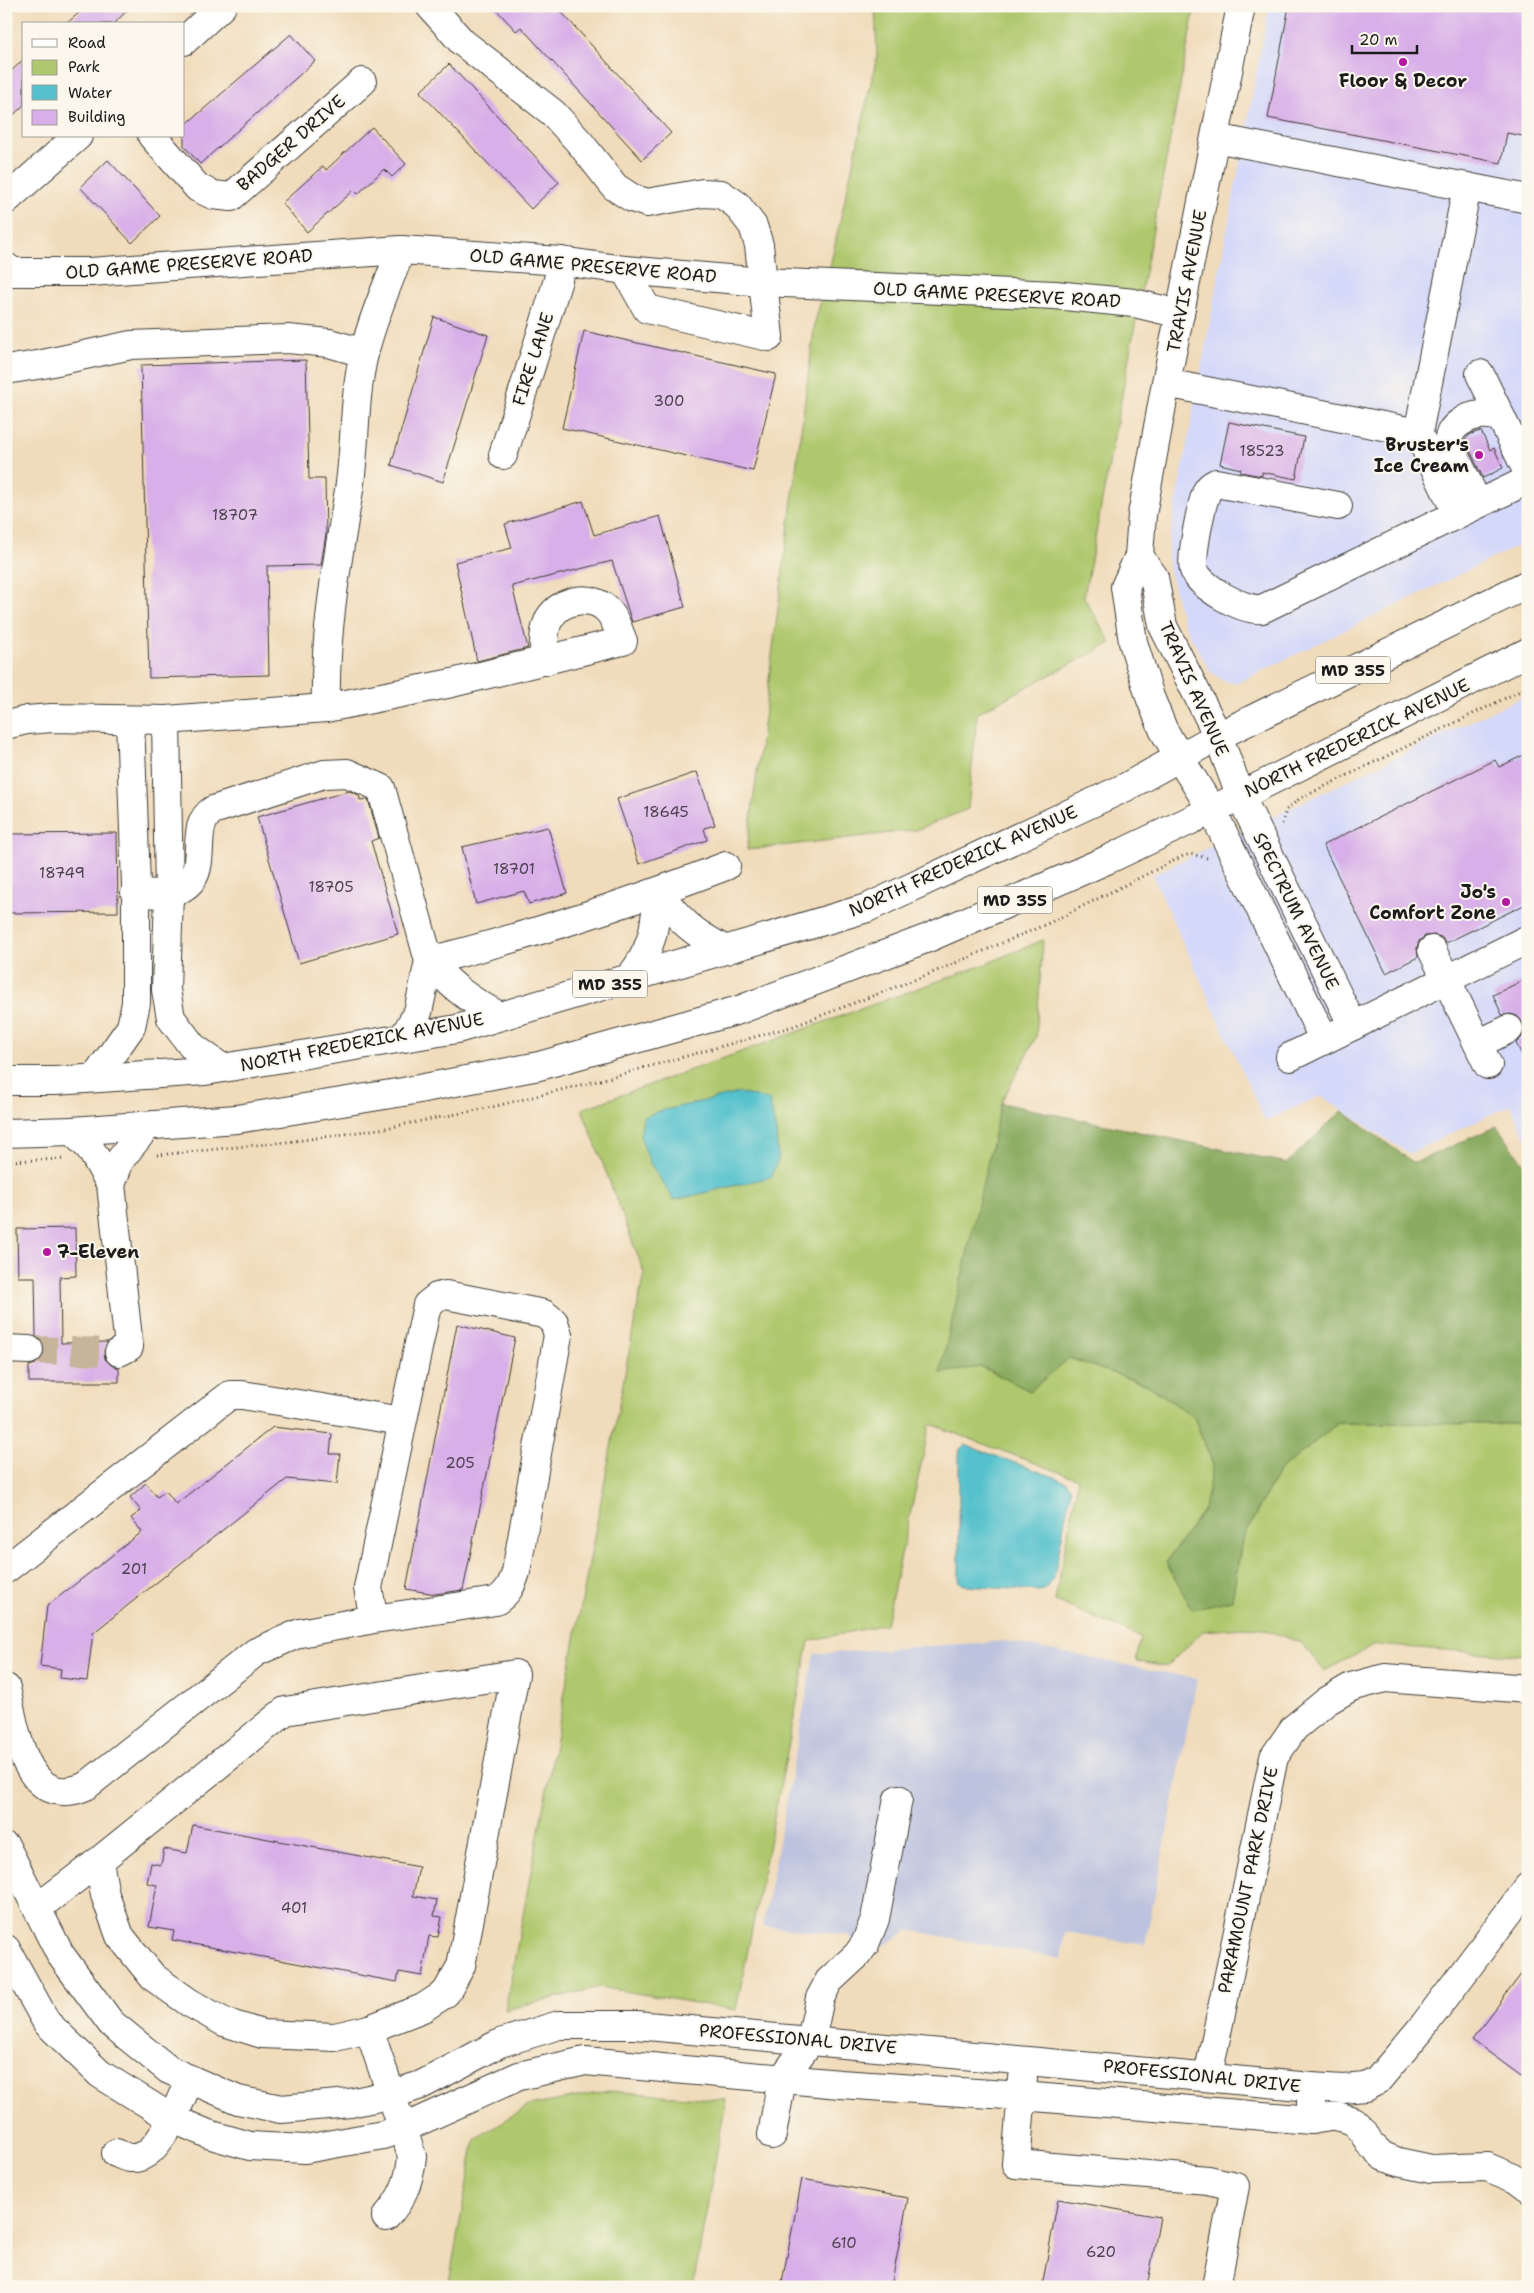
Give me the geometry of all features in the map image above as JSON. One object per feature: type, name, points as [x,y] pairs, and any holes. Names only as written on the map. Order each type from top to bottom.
[{"type":"street","points":[[185,40],[222,6]]},
{"type":"street","points":[[430,6],[462,42],[553,113],[581,144],[614,187],[632,198],[647,203],[702,193],[721,194],[737,205],[753,226],[759,245],[769,337],[647,309],[625,270]]},
{"type":"street","name":"TRAVIS AVENUE","points":[[1212,810],[1178,758],[1150,697],[1133,642],[1125,586],[1138,556],[1142,515],[1166,383],[1241,6]]},
{"type":"street","name":"BADGER DRIVE","points":[[154,138],[198,188],[213,195],[230,196],[362,82]]},
{"type":"street","points":[[6,200],[76,138]]},
{"type":"street","points":[[1215,138],[1528,199]]},
{"type":"street","points":[[1467,187],[1418,433],[1468,509]]},
{"type":"street","points":[[326,708],[325,668],[329,614],[350,479],[354,414],[364,353],[401,250]]},
{"type":"street","name":"OLD GAME PRESERVE ROAD","points":[[6,267],[13,272],[90,272],[401,250],[561,262],[625,270],[762,282],[1056,295],[1134,303],[1180,314]]},
{"type":"street","name":"FIRE LANE","points":[[503,455],[558,280],[561,262]]},
{"type":"street","points":[[6,370],[131,345],[288,339],[329,343],[364,353]]},
{"type":"street","points":[[1480,374],[1528,473]]},
{"type":"street","points":[[1166,383],[1418,433]]},
{"type":"street","points":[[1468,509],[1449,444],[1449,434],[1456,425],[1476,416],[1501,417]]},
{"type":"street","points":[[1338,506],[1222,483],[1212,486],[1206,494],[1193,555],[1194,570],[1210,589],[1247,607],[1257,609],[1267,607],[1528,480]]},
{"type":"street","name":"TRAVIS AVENUE","points":[[1138,556],[1154,577],[1163,626],[1218,736],[1240,795]]},
{"type":"street","name":"NORTH FREDERICK AVENUE","points":[[6,1081],[95,1078],[222,1068],[457,1029],[866,908],[1126,788],[1218,736],[1528,584]]},
{"type":"street","points":[[6,725],[27,720],[52,718],[166,720],[326,708],[452,684],[545,661],[623,641],[610,612],[600,604],[579,600],[558,610],[550,619],[542,645],[545,661]]},
{"type":"street","name":"NORTH FREDERICK AVENUE","points":[[6,1132],[72,1131],[236,1119],[403,1092],[539,1066],[739,1010],[928,938],[1109,859],[1212,810],[1528,652]]},
{"type":"street","points":[[95,1078],[131,1027],[136,1003],[136,893],[130,720]]},
{"type":"street","points":[[166,720],[169,893],[166,990],[171,1018],[192,1046],[222,1068]]},
{"type":"street","points":[[136,893],[169,893],[179,890],[189,882],[199,864],[201,825],[205,815],[213,810],[324,774],[347,773],[381,788],[429,961],[418,1012],[404,1038]]},
{"type":"street","name":"SPECTRUM AVENUE","points":[[1240,795],[1353,1026]]},
{"type":"street","name":"SPECTRUM AVENUE","points":[[1212,810],[1324,1040]]},
{"type":"street","points":[[429,961],[492,946],[658,892],[726,866]]},
{"type":"street","points":[[658,892],[677,917],[701,938],[726,950]]},
{"type":"street","points":[[629,978],[641,964],[649,949],[655,929],[658,892]]},
{"type":"street","points":[[1290,1057],[1528,939]]},
{"type":"street","points":[[1432,950],[1483,1055],[1509,1029]]},
{"type":"street","points":[[429,961],[470,1001],[500,1016]]},
{"type":"street","points":[[111,1185],[120,1160],[147,1126]]},
{"type":"street","points":[[72,1131],[90,1148],[111,1185],[129,1347],[119,1352]]},
{"type":"street","points":[[6,1688],[13,1749],[33,1775],[47,1787],[59,1791],[72,1792],[86,1786],[256,1652],[300,1633],[374,1619],[496,1601],[506,1595],[512,1585],[516,1572],[558,1335],[554,1322],[544,1314],[446,1295],[437,1297],[426,1305],[368,1588],[374,1619]]},
{"type":"street","points":[[6,1569],[230,1395],[402,1421]]},
{"type":"street","points":[[37,1908],[99,1861],[285,1711],[516,1674],[461,1966],[446,1994],[423,2008],[369,2029],[335,2037],[262,2034],[224,2022],[190,2003],[153,1977],[120,1936],[105,1895],[99,1861]]},
{"type":"street","name":"PARAMOUNT PARK DRIVE","points":[[1208,2076],[1274,1757],[1294,1728],[1327,1700],[1351,1687],[1385,1678],[1528,1689]]},
{"type":"street","points":[[772,2135],[782,2079],[811,2040],[820,1998],[829,1981],[857,1955],[865,1944],[874,1919],[898,1799]]},
{"type":"street","name":"PROFESSIONAL DRIVE","points":[[6,1847],[60,1954],[111,2023],[169,2070],[238,2100],[281,2109],[350,2103],[393,2094],[421,2085],[500,2043],[559,2025],[636,2025],[1311,2086],[1310,2120],[1022,2096],[782,2079],[585,2061],[519,2076],[404,2128],[383,2135],[305,2149],[250,2146],[208,2134],[171,2118],[100,2074],[47,2023],[6,1949]]},
{"type":"street","points":[[1311,2086],[1343,2089],[1365,2087],[1377,2081],[1424,2025],[1528,1887]]},
{"type":"street","points":[[369,2029],[393,2094],[412,2156],[410,2177],[398,2203],[386,2217]]},
{"type":"street","points":[[1025,2059],[1016,2164],[1208,2180],[1235,2186],[1216,2287]]},
{"type":"street","points":[[116,2153],[132,2158],[147,2154],[161,2139],[190,2079]]},
{"type":"street","points":[[1310,2120],[1342,2117],[1353,2121],[1363,2131],[1370,2144],[1383,2156],[1398,2162],[1431,2169],[1487,2167],[1516,2179],[1528,2188]]},
{"type":"shaded area","points":[[1269,6],[1528,6],[1528,541],[1235,684],[1222,680],[1210,671],[1184,625],[1168,567],[1168,546]]},
{"type":"shaded area","points":[[1528,694],[1528,1142],[1510,1105],[1409,1154],[1321,1096],[1265,1121],[1152,875]]},
{"type":"shaded area","points":[[1005,1641],[1197,1679],[1145,1945],[1065,1932],[1061,1959],[910,1930],[883,1946],[854,1943],[849,1935],[763,1926],[814,1654]]},
{"type":"green space","points":[[875,6],[1195,6],[1084,597],[1111,643],[977,713],[968,809],[916,830],[747,850],[815,322],[829,271],[877,56]]},
{"type":"green space","points":[[1043,940],[1036,1037],[1001,1103],[982,1367],[1030,1391],[1069,1358],[1148,1385],[1194,1417],[1213,1465],[1204,1509],[1166,1563],[1232,1600],[1242,1540],[1278,1472],[1338,1423],[1528,1424],[1528,1656],[1375,1645],[1324,1671],[1302,1643],[1257,1627],[1203,1631],[1166,1667],[1136,1661],[1141,1637],[1055,1601],[1078,1479],[930,1424],[886,1624],[809,1641],[736,2010],[600,1987],[505,2010],[644,1272],[582,1109],[983,965]]},
{"type":"green space","points":[[1001,1103],[1287,1163],[1342,1111],[1414,1163],[1497,1126],[1528,1170],[1528,1424],[1338,1423],[1278,1472],[1242,1540],[1232,1600],[1192,1609],[1166,1563],[1204,1509],[1213,1465],[1194,1417],[1148,1385],[1069,1358],[1030,1391],[982,1367],[940,1373]]},
{"type":"green space","points":[[609,2091],[726,2100],[693,2287],[448,2287],[475,2139],[528,2106]]},
{"type":"water","points":[[739,1093],[769,1100],[776,1131],[778,1160],[771,1177],[674,1200],[650,1163],[640,1136],[643,1118],[656,1112]]},
{"type":"water","points":[[965,1445],[1066,1481],[1071,1489],[1054,1577],[1045,1589],[1040,1591],[968,1586],[962,1584],[959,1580],[959,1456],[960,1449]]},
{"type":"building","points":[[87,6],[131,6],[116,22],[68,22]]},
{"type":"building","points":[[493,6],[556,6],[671,133],[642,160],[521,27],[516,31]]},
{"type":"building","name":"Floor & Decor","points":[[1289,6],[1528,6],[1528,137],[1507,133],[1501,163],[1268,118]]},
{"type":"building","points":[[291,34],[315,61],[200,164],[184,146],[185,125]]},
{"type":"building","points":[[22,61],[22,107],[6,122],[6,76]]},
{"type":"building","points":[[449,64],[559,182],[531,209],[420,92]]},
{"type":"building","points":[[372,127],[406,164],[392,177],[384,169],[358,194],[354,190],[307,232],[282,203],[323,166],[326,170]]},
{"type":"building","points":[[108,160],[160,216],[132,243],[80,187]]},
{"type":"building","points":[[434,317],[488,335],[443,482],[391,465]]},
{"type":"building","points":[[584,331],[776,374],[753,471],[562,428]]},
{"type":"building","points":[[306,360],[309,479],[325,479],[326,534],[321,565],[267,566],[269,675],[149,678],[141,365]]},
{"type":"building","points":[[1229,422],[1304,437],[1296,479],[1262,472],[1262,476],[1240,472],[1241,469],[1220,464]]},
{"type":"building","name":"Bruster's Ice Cream","points":[[1481,431],[1490,450],[1494,448],[1503,468],[1483,478],[1465,440],[1471,434]]},
{"type":"building","points":[[583,501],[594,535],[660,516],[685,607],[632,622],[612,561],[512,586],[528,648],[477,661],[455,562],[512,548],[505,524]]},
{"type":"building","points":[[1528,753],[1528,903],[1446,943],[1441,937],[1434,935],[1425,936],[1419,941],[1417,948],[1418,957],[1386,973],[1323,845],[1495,760],[1499,767]]},
{"type":"building","points":[[697,772],[715,825],[704,828],[707,840],[639,864],[617,799]]},
{"type":"building","points":[[349,791],[359,795],[360,800],[368,799],[379,838],[371,841],[398,934],[299,963],[257,817]]},
{"type":"building","points":[[548,827],[567,893],[529,904],[524,891],[476,904],[462,847]]},
{"type":"building","points":[[117,833],[118,912],[6,913],[6,834]]},
{"type":"building","points":[[1528,978],[1528,1067],[1516,1043],[1522,1037],[1524,1031],[1523,1023],[1517,1016],[1511,1014],[1502,1015],[1493,995]]},
{"type":"building","points":[[75,1228],[76,1276],[60,1277],[61,1343],[108,1342],[104,1351],[105,1359],[111,1365],[119,1368],[119,1382],[29,1382],[29,1366],[36,1364],[42,1359],[45,1350],[43,1342],[36,1336],[35,1277],[18,1277],[17,1229]]},
{"type":"building","points":[[457,1324],[515,1338],[463,1590],[435,1594],[406,1589]]},
{"type":"building","points":[[273,1427],[332,1434],[330,1454],[340,1454],[337,1484],[287,1479],[93,1633],[87,1681],[60,1678],[61,1669],[40,1666],[47,1606],[142,1532],[131,1518],[141,1511],[130,1497],[146,1483],[157,1497],[166,1491],[176,1504]]},
{"type":"building","points":[[193,1825],[419,1867],[413,1896],[437,1900],[434,1916],[442,1917],[438,1937],[429,1936],[422,1976],[399,1972],[397,1982],[172,1940],[174,1931],[149,1927],[157,1885],[147,1883],[151,1863],[161,1865],[164,1849],[187,1853]]},
{"type":"building","points":[[1528,1965],[1528,2081],[1472,2040]]},
{"type":"building","points":[[802,2179],[908,2198],[891,2287],[781,2287]]},
{"type":"building","points":[[1058,2199],[1160,2217],[1147,2287],[1042,2287]]},
{"type":"tunnel","points":[[29,1350],[119,1352]]},
{"type":"place","name":"Floor & Decor","points":[[1403,62]]},
{"type":"place","name":"Bruster's Ice Cream","points":[[1479,455]]},
{"type":"place","name":"Jo's Comfort Zone","points":[[1506,902]]},
{"type":"place","name":"7-Eleven","points":[[47,1252]]}]
